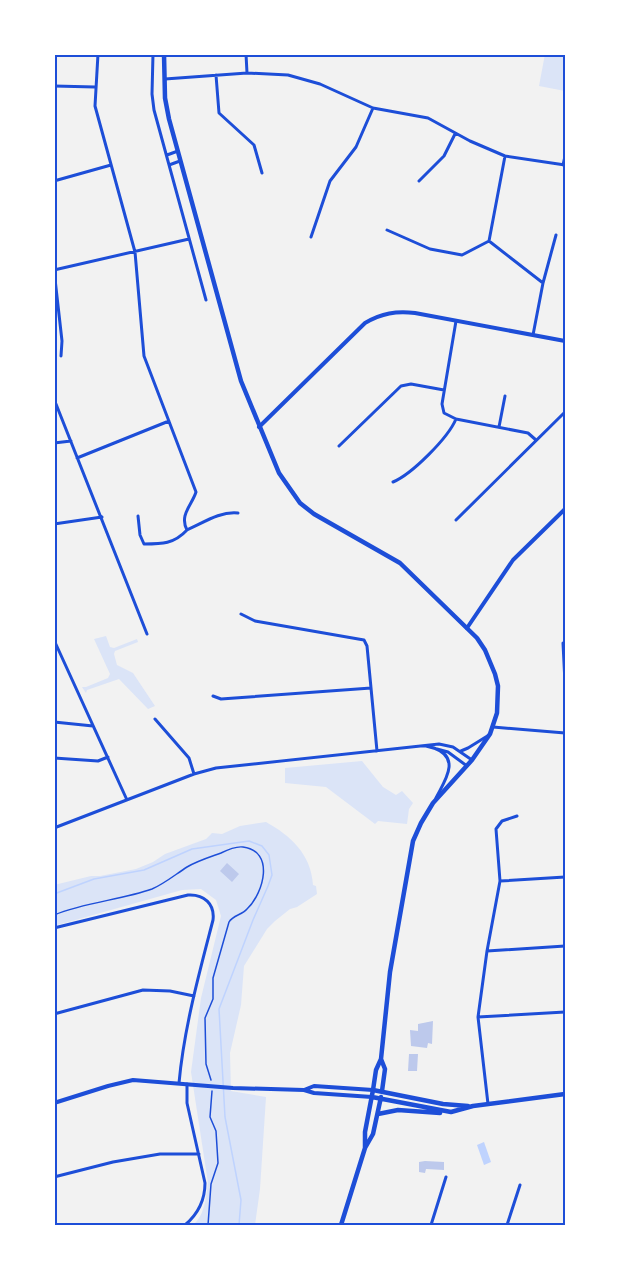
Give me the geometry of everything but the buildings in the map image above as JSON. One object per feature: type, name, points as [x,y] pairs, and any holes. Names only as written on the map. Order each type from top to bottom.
[{"type":"main road","points":[[164,54],[165,98],[180,161],[241,381],[279,473],[300,503],[328,524],[400,563],[481,644],[495,674],[498,713],[490,734],[467,766],[433,802],[413,841],[390,972],[381,1059],[376,1070],[365,1132],[365,1148]]},
{"type":"main road","points":[[341,1225],[378,1114],[385,1069],[381,1059]]},
{"type":"main road","points":[[374,1090],[443,1104],[473,1106]]},
{"type":"main road","points":[[378,1114],[398,1110],[426,1113],[451,1112],[473,1106],[565,1094]]},
{"type":"main road","points":[[372,1097],[451,1112]]},
{"type":"street","points":[[98,54],[94,106],[135,252],[144,356],[196,492],[185,515],[185,526],[188,530]]},
{"type":"street","points":[[153,54],[154,110],[206,300]]},
{"type":"street","points":[[246,54],[247,73]]},
{"type":"street","points":[[164,79],[247,73],[276,73],[300,77],[373,108],[429,118],[455,134],[505,156],[564,165],[565,156]]},
{"type":"street","points":[[216,75],[219,113],[254,145],[261,173]]},
{"type":"street","points":[[54,86],[95,87]]},
{"type":"street","points":[[311,237],[330,181],[356,147],[373,108]]},
{"type":"street","points":[[419,181],[444,156],[455,134]]},
{"type":"street","points":[[167,155],[178,152]]},
{"type":"street","points":[[489,241],[505,156]]},
{"type":"street","points":[[169,165],[180,161]]},
{"type":"street","points":[[54,181],[111,165]]},
{"type":"street","points":[[387,230],[430,249],[462,255],[489,241]]},
{"type":"street","points":[[532,335],[556,235]]},
{"type":"street","points":[[61,356],[62,341],[54,270],[189,239]]},
{"type":"street","points":[[489,241],[543,283]]},
{"type":"street","points":[[259,427],[365,323],[374,317],[396,311],[415,313],[565,341]]},
{"type":"street","points":[[456,321],[442,404],[444,413],[456,419],[528,433],[536,440]]},
{"type":"street","points":[[339,446],[401,386],[411,384],[444,390]]},
{"type":"street","points":[[499,427],[505,396]]},
{"type":"street","points":[[56,404],[147,634]]},
{"type":"street","points":[[456,520],[565,412]]},
{"type":"street","points":[[393,482],[404,477],[450,431],[456,419]]},
{"type":"street","points":[[77,458],[169,421]]},
{"type":"street","points":[[54,443],[71,441]]},
{"type":"street","points":[[467,628],[513,560],[565,509]]},
{"type":"street","points":[[138,516],[140,535],[144,544],[168,543],[218,515],[238,513]]},
{"type":"street","points":[[54,524],[102,517]]},
{"type":"street","points":[[242,614],[255,621],[364,640],[367,646],[372,688],[377,751]]},
{"type":"street","points":[[54,640],[127,801]]},
{"type":"street","points":[[563,643],[565,683]]},
{"type":"street","points":[[213,696],[221,699],[372,688]]},
{"type":"street","points":[[155,719],[189,759],[194,774]]},
{"type":"street","points":[[54,722],[93,726]]},
{"type":"street","points":[[493,727],[565,734]]},
{"type":"street","points":[[459,750],[467,749],[490,734]]},
{"type":"street","points":[[54,828],[194,774],[216,768],[443,744],[459,750],[472,760]]},
{"type":"street","points":[[425,746],[448,752],[467,766]]},
{"type":"street","points":[[433,802],[449,769],[444,754],[434,748]]},
{"type":"street","points":[[54,758],[98,761],[108,758]]},
{"type":"street","points":[[488,1104],[478,1017],[500,880],[496,829],[500,821],[517,816]]},
{"type":"street","points":[[500,880],[565,877]]},
{"type":"street","points":[[54,928],[188,895],[199,896],[213,908],[180,1062],[179,1083]]},
{"type":"street","points":[[487,951],[565,946]]},
{"type":"street","points":[[54,1014],[143,990],[170,990],[194,996]]},
{"type":"street","points":[[478,1017],[565,1012]]},
{"type":"street","points":[[54,1103],[133,1080],[234,1088],[304,1090],[314,1093],[372,1097]]},
{"type":"street","points":[[185,1225],[201,1206],[205,1195],[205,1183],[187,1103],[187,1084]]},
{"type":"street","points":[[304,1090],[314,1086],[374,1090]]},
{"type":"street","points":[[54,1177],[113,1162],[160,1154],[199,1154]]},
{"type":"street","points":[[431,1225],[446,1177]]},
{"type":"street","points":[[507,1225],[519,1185]]},
{"type":"shaded area","points":[[545,54],[565,54],[565,91],[539,86]]},
{"type":"shaded area","points":[[106,636],[110,647],[114,648],[137,639],[138,642],[115,651],[114,654],[117,665],[133,673],[155,706],[148,709],[119,679],[87,690],[86,693],[82,687],[108,678],[110,674],[94,639]]},
{"type":"shaded area","points":[[362,761],[383,787],[396,795],[402,791],[413,803],[409,809],[407,824],[378,821],[375,824],[326,787],[285,783],[285,768]]},
{"type":"shaded area","points":[[266,822],[284,833],[304,855],[317,894],[290,909],[275,921],[267,929],[244,966],[241,1005],[230,1053],[231,1091],[266,1097],[260,1189],[255,1225],[193,1225],[206,1200],[208,1183],[191,1072],[201,998],[221,916],[216,900],[201,889],[182,890],[54,926],[54,885],[136,869],[165,854],[206,839],[212,833],[222,834],[240,826]]},
{"type":"water","points":[[484,1142],[491,1162],[484,1165],[477,1145]]},
{"type":"waterway","points":[[54,894],[94,879],[144,870],[192,849],[249,841],[262,846],[269,855],[272,875],[219,1009],[225,1117],[241,1200],[239,1225]]}]
